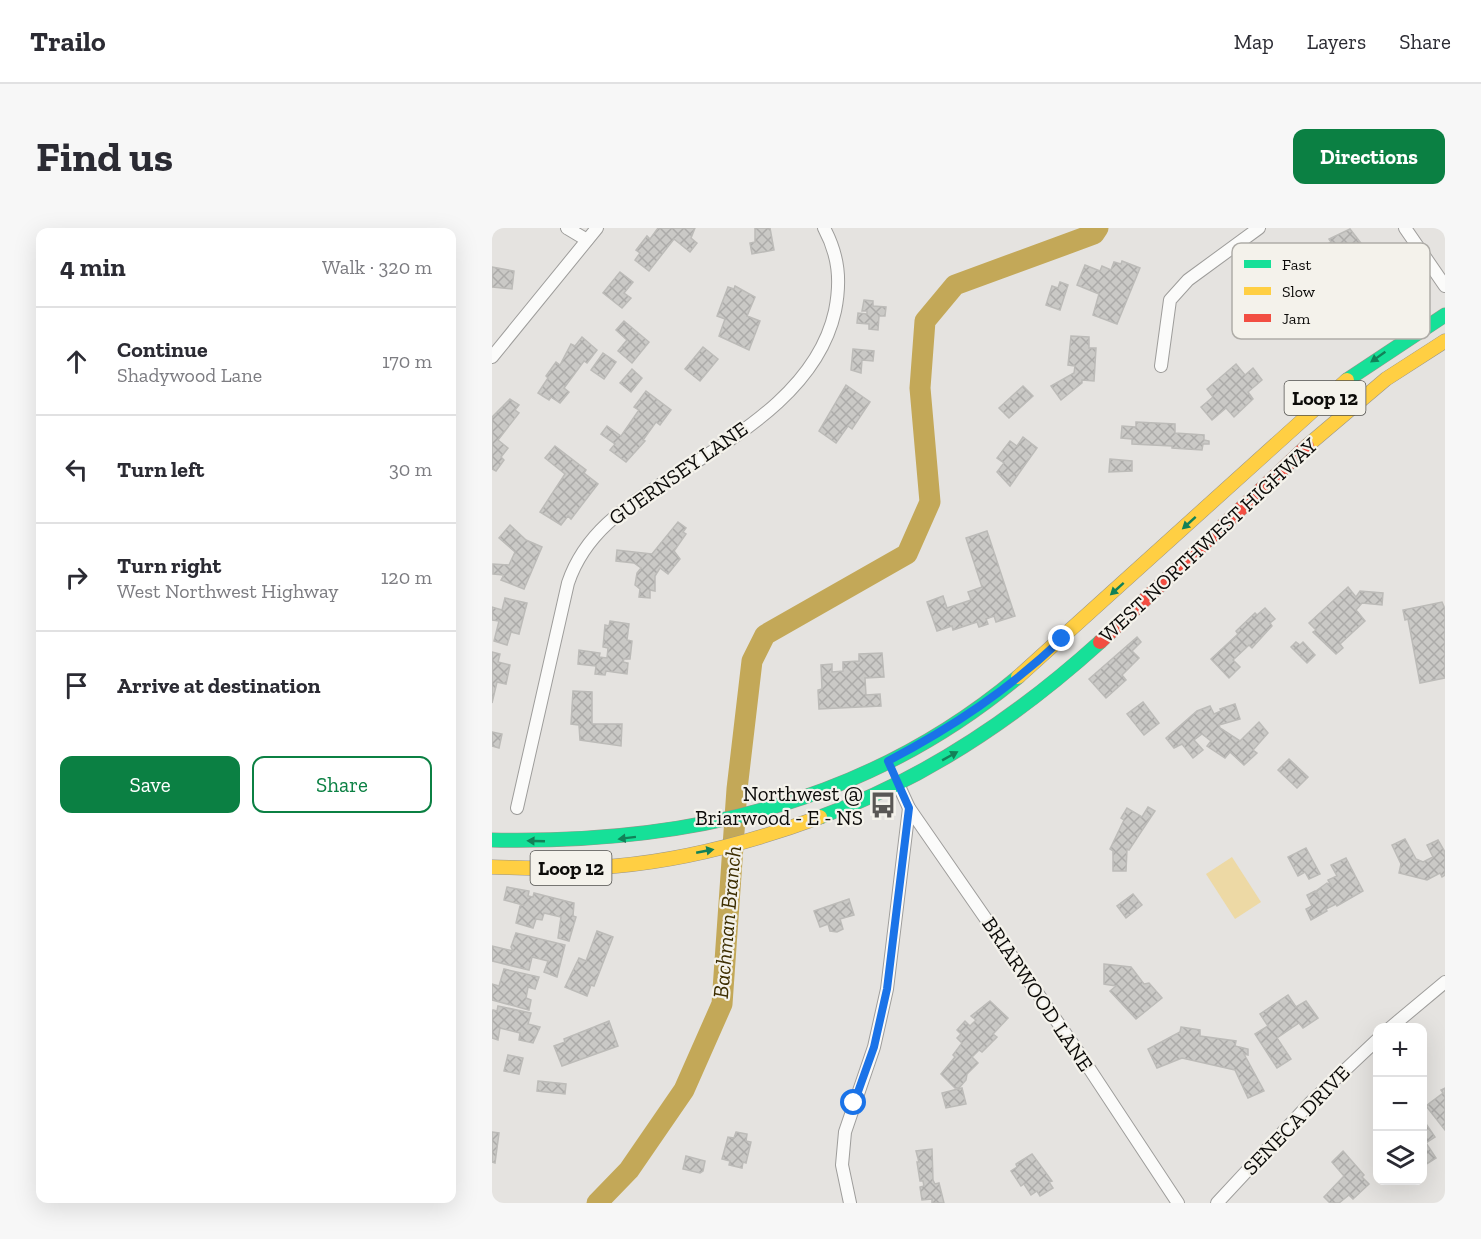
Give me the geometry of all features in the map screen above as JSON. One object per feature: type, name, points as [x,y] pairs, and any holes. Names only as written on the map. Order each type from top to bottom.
[{"type":"main road","name":"WEST NORTHWEST HIGHWAY","points":[[1430,324],[1445,315]]},
{"type":"main road","name":"WEST NORTHWEST HIGHWAY","points":[[493,842],[579,842],[674,831],[793,802],[888,761],[964,719],[1040,660],[1341,384],[1406,339]]},
{"type":"main road","name":"WEST NORTHWEST HIGHWAY","points":[[492,867],[578,868],[650,861],[760,837],[819,819],[898,784],[960,750],[1031,701],[1364,395],[1445,341]]},
{"type":"main road","points":[[1160,549],[1177,568]]},
{"type":"main road","points":[[888,761],[898,784]]},
{"type":"street","points":[[567,228],[587,240]]},
{"type":"street","points":[[492,357],[597,228]]},
{"type":"street","name":"GUERNSEY LANE","points":[[517,808],[568,582],[576,562],[589,540],[604,524],[744,428],[787,394],[802,377],[829,330],[839,289],[837,263],[824,228]]},
{"type":"street","points":[[1239,243],[1259,228]]},
{"type":"street","points":[[1405,228],[1415,243]]},
{"type":"street","points":[[1161,366],[1170,300],[1188,280],[1232,248]]},
{"type":"street","points":[[1430,264],[1445,286]]},
{"type":"street","name":"BRIARWOOD LANE","points":[[898,784],[909,808],[1081,1056],[1178,1203]]},
{"type":"street","points":[[850,1203],[842,1165],[843,1141],[874,1047],[887,989],[909,808]]},
{"type":"street","points":[[1396,1023],[1445,982]]},
{"type":"street","name":"SENECA DRIVE","points":[[1217,1203],[1311,1102],[1373,1043]]},
{"type":"shaded area","points":[[1232,857],[1261,902],[1235,919],[1206,874]]},
{"type":"building","points":[[658,228],[695,228],[691,238],[697,243],[690,252],[674,239],[649,271],[635,260],[640,253],[636,250],[647,236],[650,239]]},
{"type":"building","points":[[755,228],[770,228],[774,250],[752,254],[750,243],[755,242]]},
{"type":"building","points":[[1350,229],[1361,243],[1329,243],[1329,239]]},
{"type":"building","points":[[1122,261],[1140,268],[1117,324],[1093,315],[1099,294],[1077,285],[1085,265],[1100,271],[1102,266],[1111,270],[1114,262],[1121,264]]},
{"type":"building","points":[[492,267],[514,271],[512,289],[492,287]]},
{"type":"building","points":[[620,272],[633,282],[624,293],[631,298],[622,308],[603,293]]},
{"type":"building","points":[[1060,282],[1068,285],[1060,310],[1046,305],[1052,286],[1058,288]]},
{"type":"building","points":[[735,286],[755,297],[747,316],[760,321],[749,350],[719,336],[725,319],[717,316],[728,287],[734,289]]},
{"type":"building","points":[[864,300],[873,301],[873,306],[886,307],[885,316],[879,316],[878,330],[869,329],[869,324],[857,323],[858,313],[867,314],[867,311],[862,311]]},
{"type":"building","points":[[624,321],[649,342],[632,363],[618,351],[627,340],[616,330]]},
{"type":"building","points":[[1071,336],[1089,337],[1089,348],[1096,348],[1094,381],[1082,380],[1082,383],[1061,400],[1051,386],[1074,373],[1075,366],[1068,365]]},
{"type":"building","points":[[582,337],[597,350],[587,363],[584,361],[564,388],[569,392],[560,403],[551,397],[549,400],[538,393],[556,362],[560,365],[571,344],[575,346]]},
{"type":"building","points":[[703,347],[718,359],[700,381],[685,369]]},
{"type":"building","points":[[853,349],[874,351],[873,361],[862,360],[861,373],[851,370]]},
{"type":"building","points":[[603,353],[616,362],[604,379],[591,370]]},
{"type":"building","points":[[1236,364],[1245,375],[1253,368],[1262,380],[1248,392],[1253,399],[1234,417],[1226,408],[1212,420],[1201,407],[1213,397],[1207,389]]},
{"type":"building","points":[[632,369],[642,378],[631,392],[620,383]]},
{"type":"building","points":[[846,385],[870,402],[852,429],[848,426],[836,443],[819,431]]},
{"type":"building","points":[[1023,386],[1033,396],[1009,418],[999,408]]},
{"type":"building","points":[[646,391],[671,410],[660,425],[656,422],[643,440],[645,441],[626,462],[610,450],[615,444],[601,434],[607,426],[621,436],[639,410],[634,407]]},
{"type":"building","points":[[510,399],[519,405],[515,410],[519,413],[498,440],[508,448],[501,457],[504,460],[496,471],[492,469],[492,417]]},
{"type":"building","points":[[1136,422],[1175,424],[1175,433],[1204,435],[1204,440],[1209,441],[1209,444],[1203,444],[1202,450],[1132,444],[1132,439],[1121,438],[1122,426],[1136,427]]},
{"type":"building","points":[[1023,437],[1037,448],[1010,486],[997,472],[1004,463],[997,458],[1010,441],[1017,446]]},
{"type":"building","points":[[555,446],[586,470],[584,473],[598,484],[571,519],[568,516],[561,525],[540,512],[565,474],[545,458]]},
{"type":"building","points":[[1110,459],[1132,461],[1132,471],[1109,472]]},
{"type":"building","points":[[678,522],[686,528],[683,532],[686,534],[674,551],[680,559],[668,574],[660,568],[655,576],[655,591],[650,590],[650,598],[639,597],[640,589],[635,585],[637,573],[641,568],[634,563],[616,561],[617,550],[652,554]]},
{"type":"building","points":[[510,525],[526,540],[542,547],[524,589],[501,580],[504,575],[493,574],[493,564],[509,565],[515,552],[499,538]]},
{"type":"building","points":[[987,531],[1015,616],[996,622],[994,616],[986,619],[988,624],[979,627],[977,622],[953,630],[952,626],[937,631],[927,602],[943,596],[947,608],[971,600],[968,592],[982,587],[966,538]]},
{"type":"building","points":[[1348,587],[1356,597],[1360,591],[1383,593],[1382,605],[1362,603],[1356,610],[1365,621],[1340,644],[1343,648],[1336,654],[1313,632],[1316,630],[1309,623]]},
{"type":"building","points":[[505,598],[527,603],[519,634],[511,632],[507,645],[494,641],[499,621],[492,620],[492,607],[502,610]]},
{"type":"building","points":[[1442,602],[1445,609],[1445,678],[1420,683],[1408,619],[1405,620],[1403,610]]},
{"type":"building","points":[[1265,608],[1275,619],[1270,623],[1272,626],[1252,648],[1249,645],[1233,660],[1240,667],[1229,678],[1211,659],[1238,634],[1236,631],[1255,613],[1257,615]]},
{"type":"building","points":[[610,621],[629,624],[627,640],[632,641],[630,659],[624,659],[623,662],[628,663],[627,674],[606,671],[605,675],[595,674],[596,666],[578,664],[579,650],[600,653],[599,657],[607,658],[608,648],[603,647],[605,625],[609,626]]},
{"type":"building","points":[[1137,637],[1141,642],[1132,651],[1139,658],[1122,675],[1126,680],[1106,698],[1089,679]]},
{"type":"building","points":[[1296,642],[1300,645],[1303,642],[1315,655],[1307,663],[1291,647]]},
{"type":"building","points":[[492,652],[500,654],[498,662],[510,665],[506,684],[497,682],[492,703]]},
{"type":"building","points":[[882,653],[884,677],[865,678],[866,695],[880,694],[881,706],[819,709],[818,690],[822,689],[821,665],[832,664],[832,672],[843,671],[843,662],[859,661],[859,654]]},
{"type":"building","points":[[573,691],[592,692],[592,724],[622,724],[621,746],[580,740],[579,725],[571,724]]},
{"type":"building","points":[[1143,702],[1159,723],[1144,735],[1127,714]]},
{"type":"building","points":[[1235,704],[1240,719],[1219,725],[1220,728],[1240,741],[1259,722],[1268,733],[1253,750],[1257,753],[1244,765],[1230,752],[1225,758],[1207,746],[1211,741],[1202,734],[1194,740],[1203,750],[1193,758],[1182,744],[1174,748],[1166,738],[1197,711],[1210,706],[1214,714],[1221,711],[1220,709]]},
{"type":"building","points":[[492,732],[502,734],[499,748],[492,746]]},
{"type":"building","points":[[1289,759],[1308,777],[1297,788],[1278,770]]},
{"type":"building","points":[[1148,807],[1155,811],[1129,850],[1127,849],[1126,871],[1113,871],[1113,851],[1110,849],[1124,820],[1121,818],[1127,808],[1142,817]]},
{"type":"building","points":[[1405,839],[1416,859],[1423,862],[1433,857],[1427,845],[1438,840],[1445,852],[1445,875],[1442,877],[1440,873],[1427,880],[1399,873],[1401,864],[1392,845]]},
{"type":"building","points":[[1306,848],[1320,874],[1309,879],[1305,872],[1298,876],[1288,857]]},
{"type":"building","points":[[1346,858],[1363,891],[1337,906],[1336,904],[1326,909],[1327,911],[1311,920],[1306,909],[1312,906],[1307,895],[1315,891],[1319,897],[1316,891],[1327,883],[1331,885],[1328,880],[1337,876],[1331,865]]},
{"type":"building","points":[[507,887],[529,891],[528,896],[533,897],[534,893],[574,903],[573,916],[576,917],[569,941],[558,938],[561,917],[544,913],[542,920],[536,919],[533,928],[516,923],[520,906],[523,905],[504,900]]},
{"type":"building","points":[[1133,894],[1142,905],[1126,918],[1117,906]]},
{"type":"building","points":[[849,899],[854,915],[840,919],[843,929],[837,932],[830,931],[828,924],[820,927],[814,911]]},
{"type":"building","points":[[597,931],[613,937],[594,986],[591,985],[587,996],[565,987],[579,958],[586,961]]},
{"type":"building","points":[[516,933],[565,945],[557,977],[544,972],[548,961],[532,957],[529,970],[492,961],[492,946],[513,951],[511,947]]},
{"type":"building","points":[[1104,964],[1131,967],[1144,984],[1149,983],[1162,998],[1136,1019],[1110,991],[1116,986],[1104,984]]},
{"type":"building","points":[[504,969],[539,977],[535,989],[528,987],[526,998],[531,1000],[529,1010],[492,1000],[492,984],[499,986]]},
{"type":"building","points":[[1288,995],[1296,1007],[1306,1001],[1318,1018],[1303,1028],[1299,1023],[1277,1038],[1291,1059],[1277,1068],[1255,1034],[1268,1026],[1260,1014]]},
{"type":"building","points":[[990,1001],[1008,1018],[993,1034],[997,1037],[982,1052],[979,1050],[972,1057],[978,1063],[967,1074],[966,1080],[959,1088],[955,1088],[941,1074],[955,1057],[953,1055],[962,1043],[957,1038],[961,1034],[957,1030],[965,1021],[970,1026],[976,1020],[971,1016]]},
{"type":"building","points":[[498,1006],[531,1013],[528,1024],[540,1027],[533,1043],[519,1040],[520,1033],[500,1028],[498,1040],[492,1038],[492,1013],[493,1010],[497,1011]]},
{"type":"building","points":[[609,1021],[618,1046],[562,1066],[554,1046],[565,1042],[564,1039]]},
{"type":"building","points":[[1181,1027],[1200,1030],[1200,1036],[1236,1041],[1235,1046],[1248,1049],[1248,1055],[1244,1054],[1264,1091],[1248,1098],[1235,1070],[1182,1058],[1157,1068],[1148,1049],[1180,1032]]},
{"type":"building","points":[[508,1055],[523,1058],[519,1074],[504,1071]]},
{"type":"building","points":[[538,1081],[566,1084],[565,1094],[537,1091]]},
{"type":"building","points":[[962,1088],[966,1104],[946,1108],[942,1093]]},
{"type":"building","points":[[1445,1088],[1445,1130],[1427,1107],[1443,1093],[1441,1090]]},
{"type":"building","points":[[1427,1125],[1435,1137],[1427,1142]]},
{"type":"building","points":[[492,1132],[499,1133],[495,1163],[492,1162]]},
{"type":"building","points":[[736,1132],[747,1134],[746,1141],[751,1142],[746,1163],[743,1162],[742,1168],[729,1165],[730,1161],[722,1159],[728,1137],[734,1138]]},
{"type":"building","points":[[1427,1144],[1436,1158],[1427,1164]]},
{"type":"building","points":[[932,1149],[933,1180],[935,1184],[939,1183],[944,1203],[932,1203],[932,1199],[922,1200],[920,1187],[924,1186],[923,1181],[920,1181],[916,1151]]},
{"type":"building","points":[[1343,1151],[1369,1184],[1353,1199],[1349,1195],[1339,1203],[1330,1203],[1324,1197],[1344,1176],[1332,1162]]},
{"type":"building","points":[[1032,1154],[1052,1181],[1049,1182],[1053,1188],[1040,1196],[1037,1191],[1031,1195],[1024,1184],[1021,1186],[1011,1171],[1017,1167],[1016,1164]]},
{"type":"building","points":[[686,1156],[705,1161],[703,1171],[700,1173],[683,1169]]},
{"type":"waterway","name":"Bachman Branch","points":[[597,1203],[629,1170],[684,1090],[722,1004],[737,789],[752,661],[765,635],[907,554],[930,502],[920,388],[925,321],[955,285],[1094,234],[1098,228]]},
{"type":"traffic: fast","points":[[1430,325],[1445,315]]},
{"type":"traffic: fast","points":[[1347,380],[1409,339]]},
{"type":"traffic: fast","points":[[820,817],[897,784],[969,743],[1036,696],[1100,642]]},
{"type":"traffic: fast","points":[[492,840],[564,839],[635,834],[704,824],[771,808],[836,785],[899,757],[960,721],[1018,677]]},
{"type":"traffic: slow","points":[[1307,446],[1386,379],[1445,341]]},
{"type":"traffic: slow","points":[[1018,677],[1347,380]]},
{"type":"traffic: slow","points":[[492,867],[585,868],[642,863],[720,848],[820,817]]},
{"type":"traffic: jam","points":[[1100,642],[1307,446]]},
{"type":"place","name":"Northwest @ Briarwood - E - NS","points":[[883,805]]},
{"type":"route","points":[[854,1103],[874,1047],[887,989],[909,808],[888,761],[964,719],[1040,660],[1062,639]]}]
